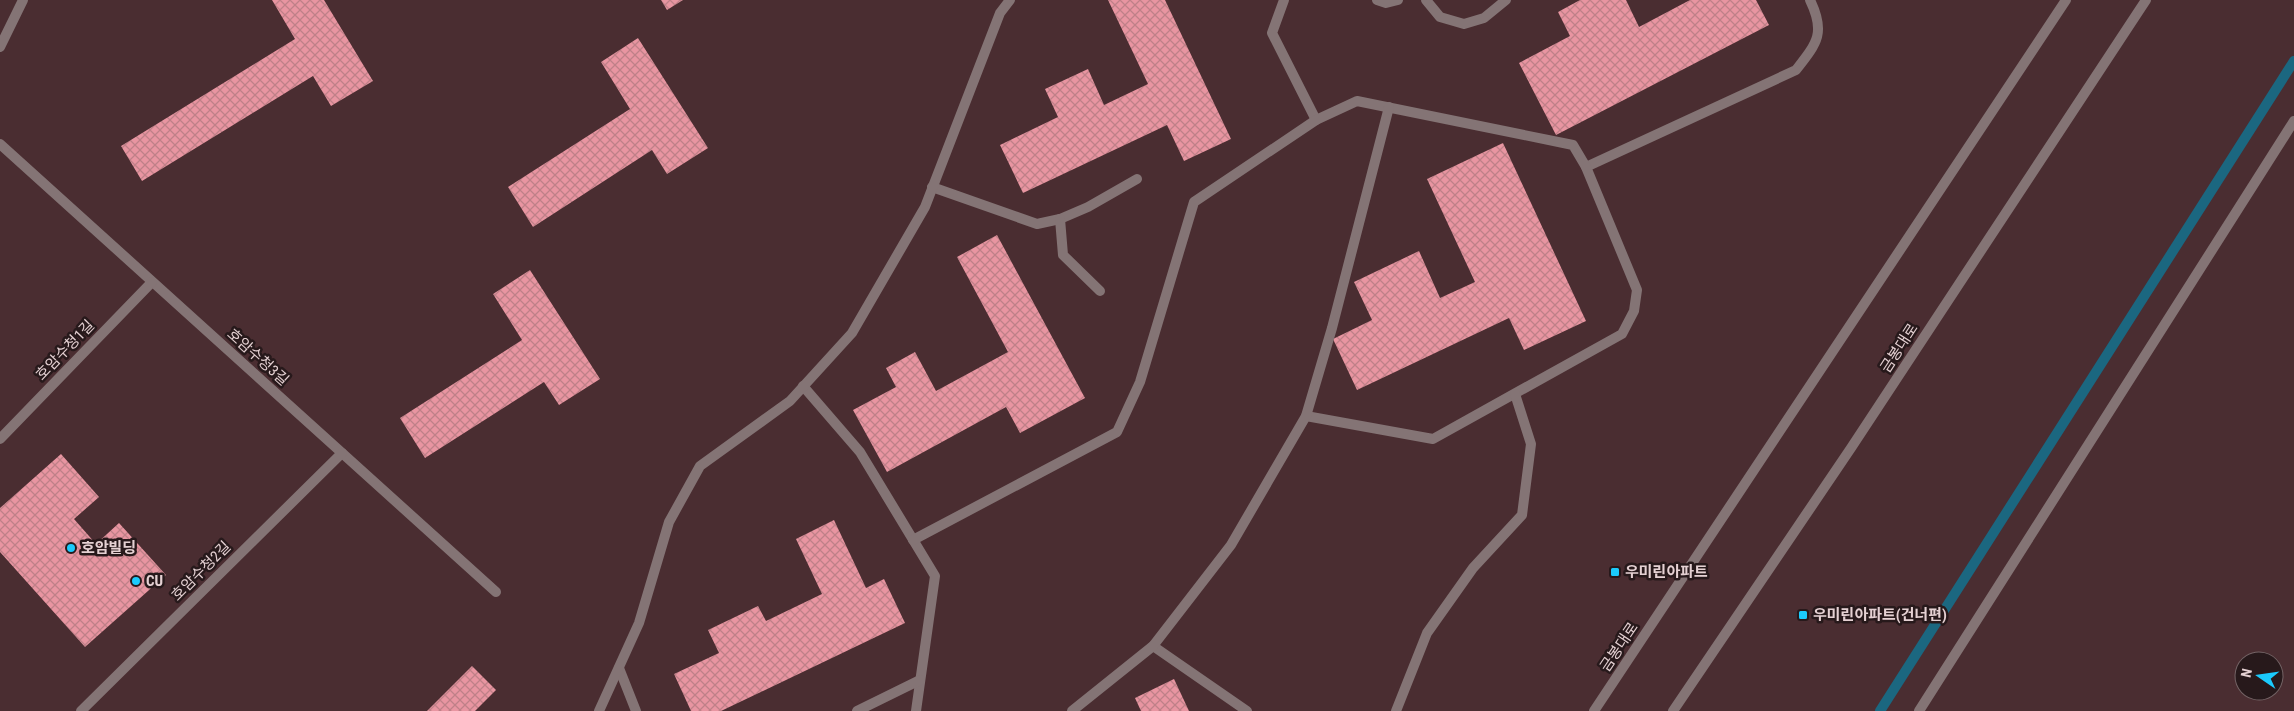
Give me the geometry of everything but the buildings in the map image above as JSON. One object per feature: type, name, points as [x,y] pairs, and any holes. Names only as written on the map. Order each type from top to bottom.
[{"type":"street","points":[[0,47],[23,0]]},
{"type":"street","points":[[599,711],[639,623],[669,522],[700,466],[790,401],[852,333],[925,207],[1000,13],[1010,0]]},
{"type":"street","points":[[1284,0],[1272,34],[1316,120]]},
{"type":"street","points":[[1377,0],[1386,3],[1398,0]]},
{"type":"street","points":[[1426,0],[1440,17],[1464,24],[1484,18],[1506,0]]},
{"type":"street","points":[[1586,167],[1796,70],[1816,44],[1818,17],[1810,0]]},
{"type":"street","name":"금봉대로","points":[[1594,711],[2066,0]]},
{"type":"street","name":"금봉대로","points":[[1673,711],[1851,448],[2146,0]]},
{"type":"street","points":[[913,540],[1117,432],[1140,382],[1194,202],[1316,120],[1357,101],[1573,145],[1586,167],[1636,290],[1634,311],[1622,334],[1433,439],[1306,416]]},
{"type":"street","points":[[1072,711],[1153,646],[1231,544],[1306,416],[1332,328],[1388,107]]},
{"type":"street","points":[[1919,711],[2294,121]]},
{"type":"street","name":"호암수청3길","points":[[0,144],[496,592]]},
{"type":"street","points":[[932,187],[1037,224],[1060,219],[1088,207],[1136,179]]},
{"type":"street","points":[[1060,219],[1063,255],[1100,291]]},
{"type":"street","name":"호암수청1길","points":[[0,439],[152,282]]},
{"type":"street","points":[[803,386],[860,452],[935,576],[916,711]]},
{"type":"street","points":[[1396,711],[1427,632],[1473,568],[1522,515],[1531,444],[1515,394]]},
{"type":"street","name":"호암수청2길","points":[[81,711],[342,453]]},
{"type":"street","points":[[1153,646],[1247,711]]},
{"type":"street","points":[[619,668],[636,711]]},
{"type":"street","points":[[857,711],[920,680]]},
{"type":"waterway","points":[[1880,711],[2294,61]]},
{"type":"place","name":"호암빌딩","points":[[71,548]]},
{"type":"place","name":"우미린아파트","points":[[1615,572]]},
{"type":"place","name":"CU","points":[[136,581]]},
{"type":"place","name":"우미린아파트(건너편)","points":[[1803,615]]}]
